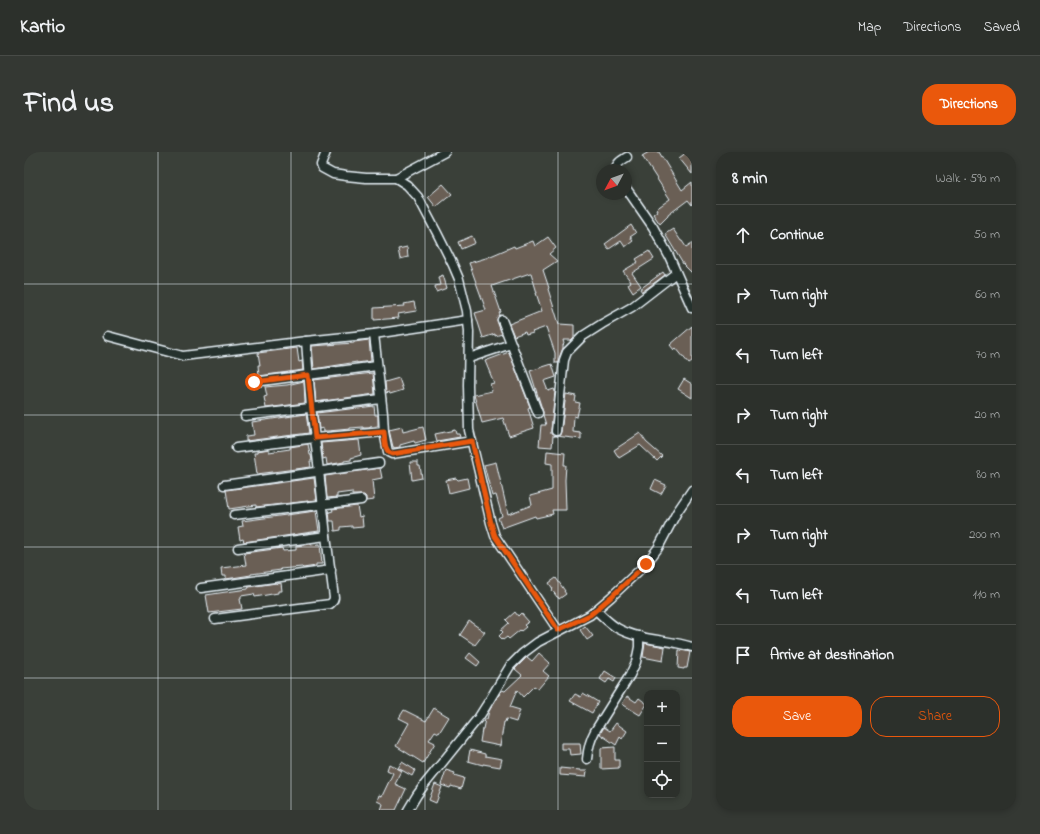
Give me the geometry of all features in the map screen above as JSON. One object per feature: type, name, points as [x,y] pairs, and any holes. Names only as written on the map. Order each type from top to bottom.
[{"type":"street","points":[[326,152],[321,162],[321,167],[323,170],[333,174],[366,178],[396,178],[445,152]]},
{"type":"street","points":[[617,164],[627,157]]},
{"type":"street","points":[[396,178],[406,185],[418,198],[437,233],[459,279],[468,311],[469,430],[495,536],[558,630]]},
{"type":"street","points":[[632,197],[670,256],[691,305]]},
{"type":"street","points":[[556,431],[564,360],[570,347],[583,336],[632,307],[676,273]]},
{"type":"street","points":[[108,336],[183,356],[374,334],[468,320]]},
{"type":"street","points":[[502,320],[538,413]]},
{"type":"street","points":[[374,334],[387,450],[392,454],[472,441]]},
{"type":"street","points":[[215,619],[330,604],[334,598],[311,407],[306,341]]},
{"type":"street","points":[[469,358],[511,344]]},
{"type":"street","points":[[254,382],[377,366]]},
{"type":"street","points":[[245,416],[381,399]]},
{"type":"street","points":[[236,448],[315,438],[384,432]]},
{"type":"street","points":[[224,485],[379,463]]},
{"type":"street","points":[[408,810],[425,784],[479,717],[510,666],[530,647],[596,610],[636,574],[652,557],[677,512],[692,490]]},
{"type":"street","points":[[234,516],[361,500]]},
{"type":"street","points":[[238,548],[326,536]]},
{"type":"street","points":[[201,588],[331,570]]},
{"type":"street","points":[[596,610],[610,624],[619,629],[639,636],[692,647]]},
{"type":"street","points":[[587,759],[588,747],[592,735],[630,675],[636,662],[639,647],[639,636]]},
{"type":"building","points":[[649,152],[659,152],[682,190],[692,182],[692,205],[688,200],[668,215],[660,224],[653,214],[657,211],[656,209],[670,199],[642,156]]},
{"type":"building","points":[[689,152],[692,156],[692,174],[679,158]]},
{"type":"building","points":[[443,184],[452,194],[436,207],[428,197]]},
{"type":"building","points":[[631,225],[636,233],[630,237],[633,241],[625,247],[621,241],[609,249],[605,244]]},
{"type":"building","points":[[673,229],[686,247],[692,243],[692,273],[683,264],[665,234]]},
{"type":"building","points":[[472,236],[475,243],[461,249],[458,242]]},
{"type":"building","points":[[548,237],[556,248],[549,254],[557,261],[543,270],[549,288],[548,289],[559,324],[574,325],[574,337],[571,340],[563,340],[564,344],[558,363],[555,363],[555,353],[546,327],[526,335],[525,332],[514,336],[509,324],[542,311],[531,273],[492,286],[501,312],[499,313],[500,315],[497,320],[502,334],[495,336],[495,334],[483,338],[475,313],[486,310],[469,263],[486,258],[514,246],[515,248],[533,241],[535,246]]},
{"type":"building","points":[[407,247],[408,257],[400,259],[398,249]]},
{"type":"building","points":[[649,251],[654,259],[632,273],[641,286],[633,292],[628,284],[631,282],[623,271],[638,262],[636,259]]},
{"type":"building","points":[[663,272],[665,275],[642,292],[640,289]]},
{"type":"building","points":[[443,275],[447,288],[436,292],[435,286],[440,285],[438,277]]},
{"type":"building","points":[[414,302],[416,311],[398,314],[399,318],[374,320],[374,308],[405,306],[404,304]]},
{"type":"building","points":[[692,326],[692,362],[689,364],[676,348],[674,350],[670,345]]},
{"type":"building","points":[[369,340],[371,361],[314,369],[312,346],[354,343]]},
{"type":"building","points":[[297,348],[299,362],[302,361],[303,370],[259,376],[258,365],[260,365],[258,353]]},
{"type":"building","points":[[509,352],[530,407],[528,408],[534,428],[509,436],[503,418],[482,423],[474,395],[492,391],[490,384],[494,383],[485,361]]},
{"type":"building","points":[[552,364],[556,377],[544,381],[548,391],[554,389],[555,391],[551,434],[555,436],[553,436],[552,447],[539,446],[541,425],[546,425],[530,371]]},
{"type":"building","points":[[373,373],[375,394],[316,402],[314,380]]},
{"type":"building","points":[[399,378],[403,390],[390,394],[389,392],[386,393],[385,382]]},
{"type":"building","points":[[684,379],[692,384],[692,398],[678,389]]},
{"type":"building","points":[[304,381],[305,403],[266,408],[264,397],[267,396],[265,387],[287,385]]},
{"type":"building","points":[[566,394],[576,396],[575,402],[580,403],[577,417],[574,416],[573,432],[581,433],[581,439],[556,436],[560,435],[561,432]]},
{"type":"building","points":[[374,406],[375,415],[378,415],[378,426],[328,431],[323,431],[323,428],[319,429],[317,413]]},
{"type":"building","points":[[306,414],[309,433],[246,441],[246,436],[254,435],[252,422]]},
{"type":"building","points":[[402,427],[403,432],[423,427],[426,440],[415,443],[414,441],[394,448],[389,430]]},
{"type":"building","points":[[455,430],[456,434],[459,434],[460,437],[437,441],[435,434]]},
{"type":"building","points":[[640,433],[646,442],[662,456],[657,461],[640,445],[619,458],[614,450]]},
{"type":"building","points":[[359,440],[361,455],[351,458],[351,460],[327,465],[326,458],[323,459],[321,443]]},
{"type":"building","points":[[308,444],[312,461],[310,461],[311,467],[257,474],[254,453],[257,453],[257,451],[269,449],[269,452],[290,449],[290,447]]},
{"type":"building","points":[[547,451],[565,453],[564,465],[566,465],[566,510],[552,510],[553,514],[536,518],[535,516],[502,528],[498,518],[502,516],[496,495],[492,496],[484,465],[496,462],[508,514],[532,505],[530,496],[552,490],[552,464],[546,463]]},
{"type":"building","points":[[410,462],[418,462],[422,478],[412,480]]},
{"type":"building","points":[[380,468],[382,478],[372,480],[374,500],[366,501],[366,497],[364,495],[352,495],[352,492],[337,494],[337,497],[327,498],[325,476]]},
{"type":"building","points":[[314,478],[317,500],[256,507],[256,505],[229,509],[226,490]]},
{"type":"building","points":[[456,478],[458,480],[467,478],[469,488],[449,493],[446,480]]},
{"type":"building","points":[[655,480],[666,485],[661,494],[651,489]]},
{"type":"building","points":[[357,506],[359,517],[362,516],[363,527],[341,527],[341,530],[335,531],[334,521],[330,521],[329,512],[333,511],[332,509]]},
{"type":"building","points":[[316,511],[319,531],[244,542],[243,539],[240,540],[238,527],[243,526],[242,521]]},
{"type":"building","points":[[320,544],[322,564],[316,564],[316,566],[303,568],[280,569],[281,570],[226,579],[226,576],[222,576],[221,568],[246,565],[244,553],[282,548],[283,551],[296,550],[296,546]]},
{"type":"building","points":[[556,578],[566,594],[559,599],[549,583]]},
{"type":"building","points":[[281,583],[282,591],[255,597],[254,594],[241,596],[240,599],[242,609],[209,613],[206,595]]},
{"type":"building","points":[[515,612],[518,616],[521,613],[529,622],[524,625],[526,627],[521,631],[520,630],[509,639],[507,637],[503,640],[499,636],[503,632],[501,630],[509,623],[506,620]]},
{"type":"building","points":[[469,621],[485,632],[475,645],[460,635]]},
{"type":"building","points":[[585,626],[593,636],[587,640],[580,630]]},
{"type":"building","points":[[645,643],[665,647],[663,661],[643,657]]},
{"type":"building","points":[[679,650],[690,652],[687,668],[678,668]]},
{"type":"building","points":[[470,653],[480,662],[477,666],[466,658]]},
{"type":"building","points":[[539,653],[550,663],[543,671],[549,676],[538,689],[534,686],[523,697],[517,690],[510,707],[520,710],[516,722],[506,719],[504,722],[500,746],[480,742],[485,719],[487,719],[489,711],[502,690],[505,691],[522,675],[515,669],[527,657],[532,661]]},
{"type":"building","points":[[605,671],[616,678],[614,682],[609,679],[606,683],[600,679]]},
{"type":"building","points":[[583,693],[598,702],[592,713],[570,701],[575,694],[581,697]]},
{"type":"building","points":[[627,696],[636,702],[639,698],[644,702],[644,709],[640,715],[622,704]]},
{"type":"building","points":[[434,708],[449,717],[439,733],[435,731],[429,740],[435,743],[423,763],[396,746],[409,723],[399,718],[404,710],[426,721]]},
{"type":"building","points":[[616,723],[627,731],[622,739],[620,737],[616,745],[600,734],[604,727],[610,731]]},
{"type":"building","points":[[561,743],[580,743],[581,754],[570,755],[569,749],[561,749]]},
{"type":"building","points":[[615,747],[615,760],[619,760],[619,768],[601,769],[601,748]]},
{"type":"building","points":[[470,750],[485,754],[485,756],[502,759],[500,767],[468,761]]},
{"type":"building","points":[[402,762],[415,770],[412,776],[398,768]]},
{"type":"building","points":[[389,764],[402,771],[395,784],[406,789],[396,810],[381,810],[383,804],[377,801],[379,795],[382,796],[393,773],[387,770]]},
{"type":"building","points":[[560,768],[587,771],[586,777],[560,775]]},
{"type":"building","points":[[446,770],[455,773],[454,775],[464,778],[461,789],[441,785]]},
{"type":"building","points":[[435,784],[442,787],[436,803],[429,800]]},
{"type":"route","points":[[254,382],[308,375],[315,438],[384,432],[387,450],[392,454],[472,441],[495,536],[558,630],[590,615],[646,564]]}]
